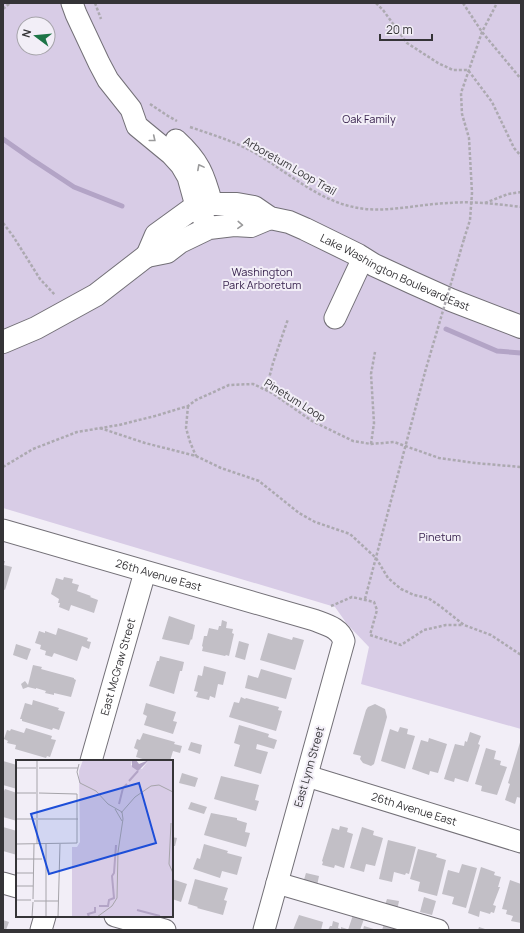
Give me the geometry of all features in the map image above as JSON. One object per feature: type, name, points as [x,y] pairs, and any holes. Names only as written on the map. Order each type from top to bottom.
[{"type":"main road","name":"Lake Washington Boulevard East","points":[[204,214],[237,204],[254,207],[270,218],[289,222],[305,229],[374,265],[426,289],[521,327]]},
{"type":"main road","points":[[3,342],[36,328],[96,295],[147,256],[156,235],[204,214]]},
{"type":"street","points":[[72,3],[79,21],[108,80],[188,150],[198,164],[202,172],[204,214]]},
{"type":"street","points":[[335,318],[362,258]]},
{"type":"street","name":"26th Avenue East","points":[[3,530],[314,620]]},
{"type":"street","name":"East McGraw Street","points":[[91,760],[145,572]]},
{"type":"street","name":"East Lynn Street","points":[[264,930],[344,641],[341,633],[330,626],[314,620]]},
{"type":"street","name":"26th Avenue East","points":[[307,776],[521,842]]},
{"type":"street","points":[[3,883],[16,887]]},
{"type":"street","points":[[277,883],[438,930]]},
{"type":"street","points":[[41,930],[45,917]]},
{"type":"street","points":[[119,917],[165,930]]},
{"type":"path","points":[[3,9],[10,3]]},
{"type":"path","points":[[96,3],[102,21]]},
{"type":"path","points":[[376,3],[408,43],[438,63],[453,70],[468,70]]},
{"type":"path","points":[[463,3],[482,32],[521,79]]},
{"type":"path","points":[[365,599],[425,372],[470,220],[472,202],[469,138],[462,114],[461,94],[482,32],[498,3]]},
{"type":"path","points":[[468,70],[492,102],[514,148],[521,156]]},
{"type":"path","points":[[138,105],[155,108],[178,122]]},
{"type":"path","name":"Arboretum Loop Trail","points":[[184,124],[232,141],[273,164],[322,196],[350,206],[364,209],[392,210],[426,204],[472,202],[521,207]]},
{"type":"path","points":[[484,203],[514,192],[521,192]]},
{"type":"path","points":[[3,223],[40,279],[70,310]]},
{"type":"path","points":[[266,390],[273,362],[288,319]]},
{"type":"path","points":[[370,444],[374,423],[371,374],[375,352]]},
{"type":"path","name":"Pinetum Loop","points":[[3,467],[33,449],[50,441],[77,432],[119,425],[188,406],[196,400],[229,386],[254,384],[272,393],[312,422],[353,441],[370,444],[394,442],[439,458],[521,467]]},
{"type":"path","points":[[188,406],[186,428],[196,456]]},
{"type":"path","points":[[98,428],[145,443],[196,456],[221,468],[259,481],[299,513],[315,522],[350,534],[376,558],[388,578],[401,589],[414,595],[428,598],[464,625],[491,635],[521,655]]},
{"type":"path","points":[[331,606],[352,597],[374,602],[377,610],[370,636],[401,645],[424,630],[446,625],[464,625]]},
{"type":"green space","name":"Washington Park Arboretum","points":[[3,3],[521,3],[521,729],[361,684],[369,647],[347,624],[335,607],[3,508]]},
{"type":"building","points":[[3,561],[5,561],[4,565],[12,567],[5,590],[3,589]]},
{"type":"building","points":[[64,577],[73,579],[72,583],[79,585],[77,591],[98,600],[94,613],[71,605],[69,611],[59,607],[59,599],[51,594],[56,578],[63,580]]},
{"type":"building","points":[[169,616],[195,625],[192,640],[191,639],[189,645],[162,639]]},
{"type":"building","points":[[222,620],[227,622],[226,628],[233,629],[232,633],[234,634],[229,656],[202,651],[204,636],[207,636],[209,628],[218,630],[219,626],[221,626]]},
{"type":"building","points":[[58,628],[88,638],[87,641],[91,642],[89,649],[82,646],[77,661],[54,653],[52,657],[45,655],[46,651],[40,649],[41,645],[35,643],[39,631],[45,633],[45,631],[56,635]]},
{"type":"building","points":[[268,633],[292,640],[293,637],[304,640],[295,670],[260,660]]},
{"type":"building","points":[[239,641],[249,644],[245,660],[235,657]]},
{"type":"building","points":[[16,644],[31,649],[27,660],[13,655]]},
{"type":"building","points":[[160,656],[184,662],[174,694],[149,686]]},
{"type":"building","points":[[33,665],[42,667],[41,669],[74,678],[76,680],[71,697],[54,693],[54,695],[45,693],[46,691],[36,688],[28,687],[23,689],[21,684],[25,681],[28,685]]},
{"type":"building","points":[[204,666],[226,672],[223,685],[218,684],[215,698],[210,696],[209,700],[196,697],[198,692],[194,691],[198,675],[202,676]]},
{"type":"building","points":[[261,669],[292,678],[286,699],[245,688],[248,675],[258,678]]},
{"type":"building","points":[[241,697],[279,707],[278,710],[282,711],[276,731],[229,717],[234,702],[239,703]]},
{"type":"building","points":[[33,700],[59,708],[58,710],[65,712],[59,730],[53,728],[52,730],[22,721],[22,719],[20,719],[25,703],[32,705]]},
{"type":"building","points":[[146,703],[176,712],[173,721],[177,722],[173,734],[144,725],[147,716],[143,714]]},
{"type":"building","points":[[375,704],[385,709],[387,717],[374,764],[371,766],[363,763],[360,759],[361,756],[353,754],[366,710],[368,707]]},
{"type":"building","points":[[239,725],[269,734],[268,737],[277,740],[274,749],[257,744],[256,749],[268,752],[261,774],[234,766],[240,745],[234,743]]},
{"type":"building","points":[[400,727],[408,729],[407,734],[415,736],[405,769],[381,761],[390,729],[398,732]]},
{"type":"building","points":[[26,728],[52,736],[51,739],[56,740],[50,757],[47,756],[46,758],[15,749],[16,745],[7,743],[8,741],[4,739],[7,730],[10,731],[11,729],[24,733]]},
{"type":"building","points":[[470,732],[481,736],[478,744],[480,745],[468,782],[455,778],[454,782],[444,779],[455,744],[464,746]]},
{"type":"building","points":[[143,733],[175,742],[174,744],[182,746],[180,753],[173,751],[170,760],[146,760],[136,757],[138,750],[134,748],[137,739],[140,740]]},
{"type":"building","points":[[429,738],[447,744],[438,773],[430,771],[429,775],[412,769],[421,740],[428,742]]},
{"type":"building","points":[[521,739],[521,798],[517,797],[515,804],[505,800],[510,784],[508,783]]},
{"type":"building","points":[[191,742],[202,745],[200,754],[188,750]]},
{"type":"building","points":[[486,748],[496,751],[494,759],[501,761],[500,765],[507,767],[497,795],[481,791],[482,786],[475,784]]},
{"type":"building","points":[[3,761],[16,765],[16,789],[3,785]]},
{"type":"building","points":[[182,773],[198,778],[195,787],[179,783]]},
{"type":"building","points":[[221,776],[259,785],[255,800],[259,801],[256,811],[214,799]]},
{"type":"building","points":[[5,789],[16,793],[16,821],[3,817]]},
{"type":"building","points":[[191,802],[207,807],[204,814],[188,809]]},
{"type":"building","points":[[211,813],[237,818],[237,820],[247,823],[245,832],[250,833],[246,847],[204,835]]},
{"type":"building","points":[[340,826],[348,828],[347,832],[353,834],[344,868],[335,865],[334,868],[322,865],[332,828],[339,830]]},
{"type":"building","points":[[3,827],[16,831],[16,855],[3,851]]},
{"type":"building","points":[[362,827],[374,831],[373,835],[383,838],[375,866],[366,864],[364,872],[350,868]]},
{"type":"building","points":[[173,837],[177,838],[175,846],[173,846]]},
{"type":"building","points":[[388,840],[416,847],[409,874],[406,873],[405,875],[394,872],[392,882],[379,879]]},
{"type":"building","points":[[204,844],[242,857],[237,875],[222,871],[220,878],[193,869],[197,858],[200,859]]},
{"type":"building","points":[[418,849],[437,854],[436,857],[446,860],[437,896],[418,891],[420,882],[410,879]]},
{"type":"building","points":[[462,864],[477,868],[466,908],[452,904],[454,897],[442,894],[448,870],[459,873]]},
{"type":"building","points":[[481,867],[495,872],[494,875],[501,877],[498,887],[500,887],[493,905],[496,906],[494,913],[491,912],[490,914],[480,911],[479,917],[468,913]]},
{"type":"building","points":[[306,873],[319,876],[317,886],[303,883]]},
{"type":"building","points":[[173,879],[187,884],[181,902],[173,899]]},
{"type":"building","points":[[195,879],[228,888],[224,900],[227,901],[223,915],[188,904]]},
{"type":"building","points":[[510,880],[521,884],[521,923],[511,921],[513,916],[506,914],[507,910],[502,909]]},
{"type":"building","points":[[424,897],[436,901],[432,915],[420,912]]},
{"type":"building","points":[[387,899],[399,901],[397,911],[384,908]]},
{"type":"building","points":[[299,915],[323,922],[321,930],[293,930]]},
{"type":"building","points":[[353,915],[364,919],[360,930],[348,930]]},
{"type":"building","points":[[3,920],[9,922],[6,930],[3,930]]},
{"type":"building","points":[[333,921],[339,923],[338,928],[341,929],[341,927],[347,930],[328,930],[330,926],[332,926]]},
{"type":"building","points":[[385,921],[397,925],[396,930],[382,930]]},
{"type":"building","points":[[364,926],[377,930],[363,930]]},
{"type":"building","points":[[479,927],[488,930],[478,930]]},
{"type":"waterway","points":[[3,139],[74,187],[122,206]]},
{"type":"waterway","points":[[446,329],[497,351],[521,353]]},
{"type":"park label","name":"Oak Family","points":[[369,119]]},
{"type":"park label","name":"Pinetum","points":[[440,537]]}]
